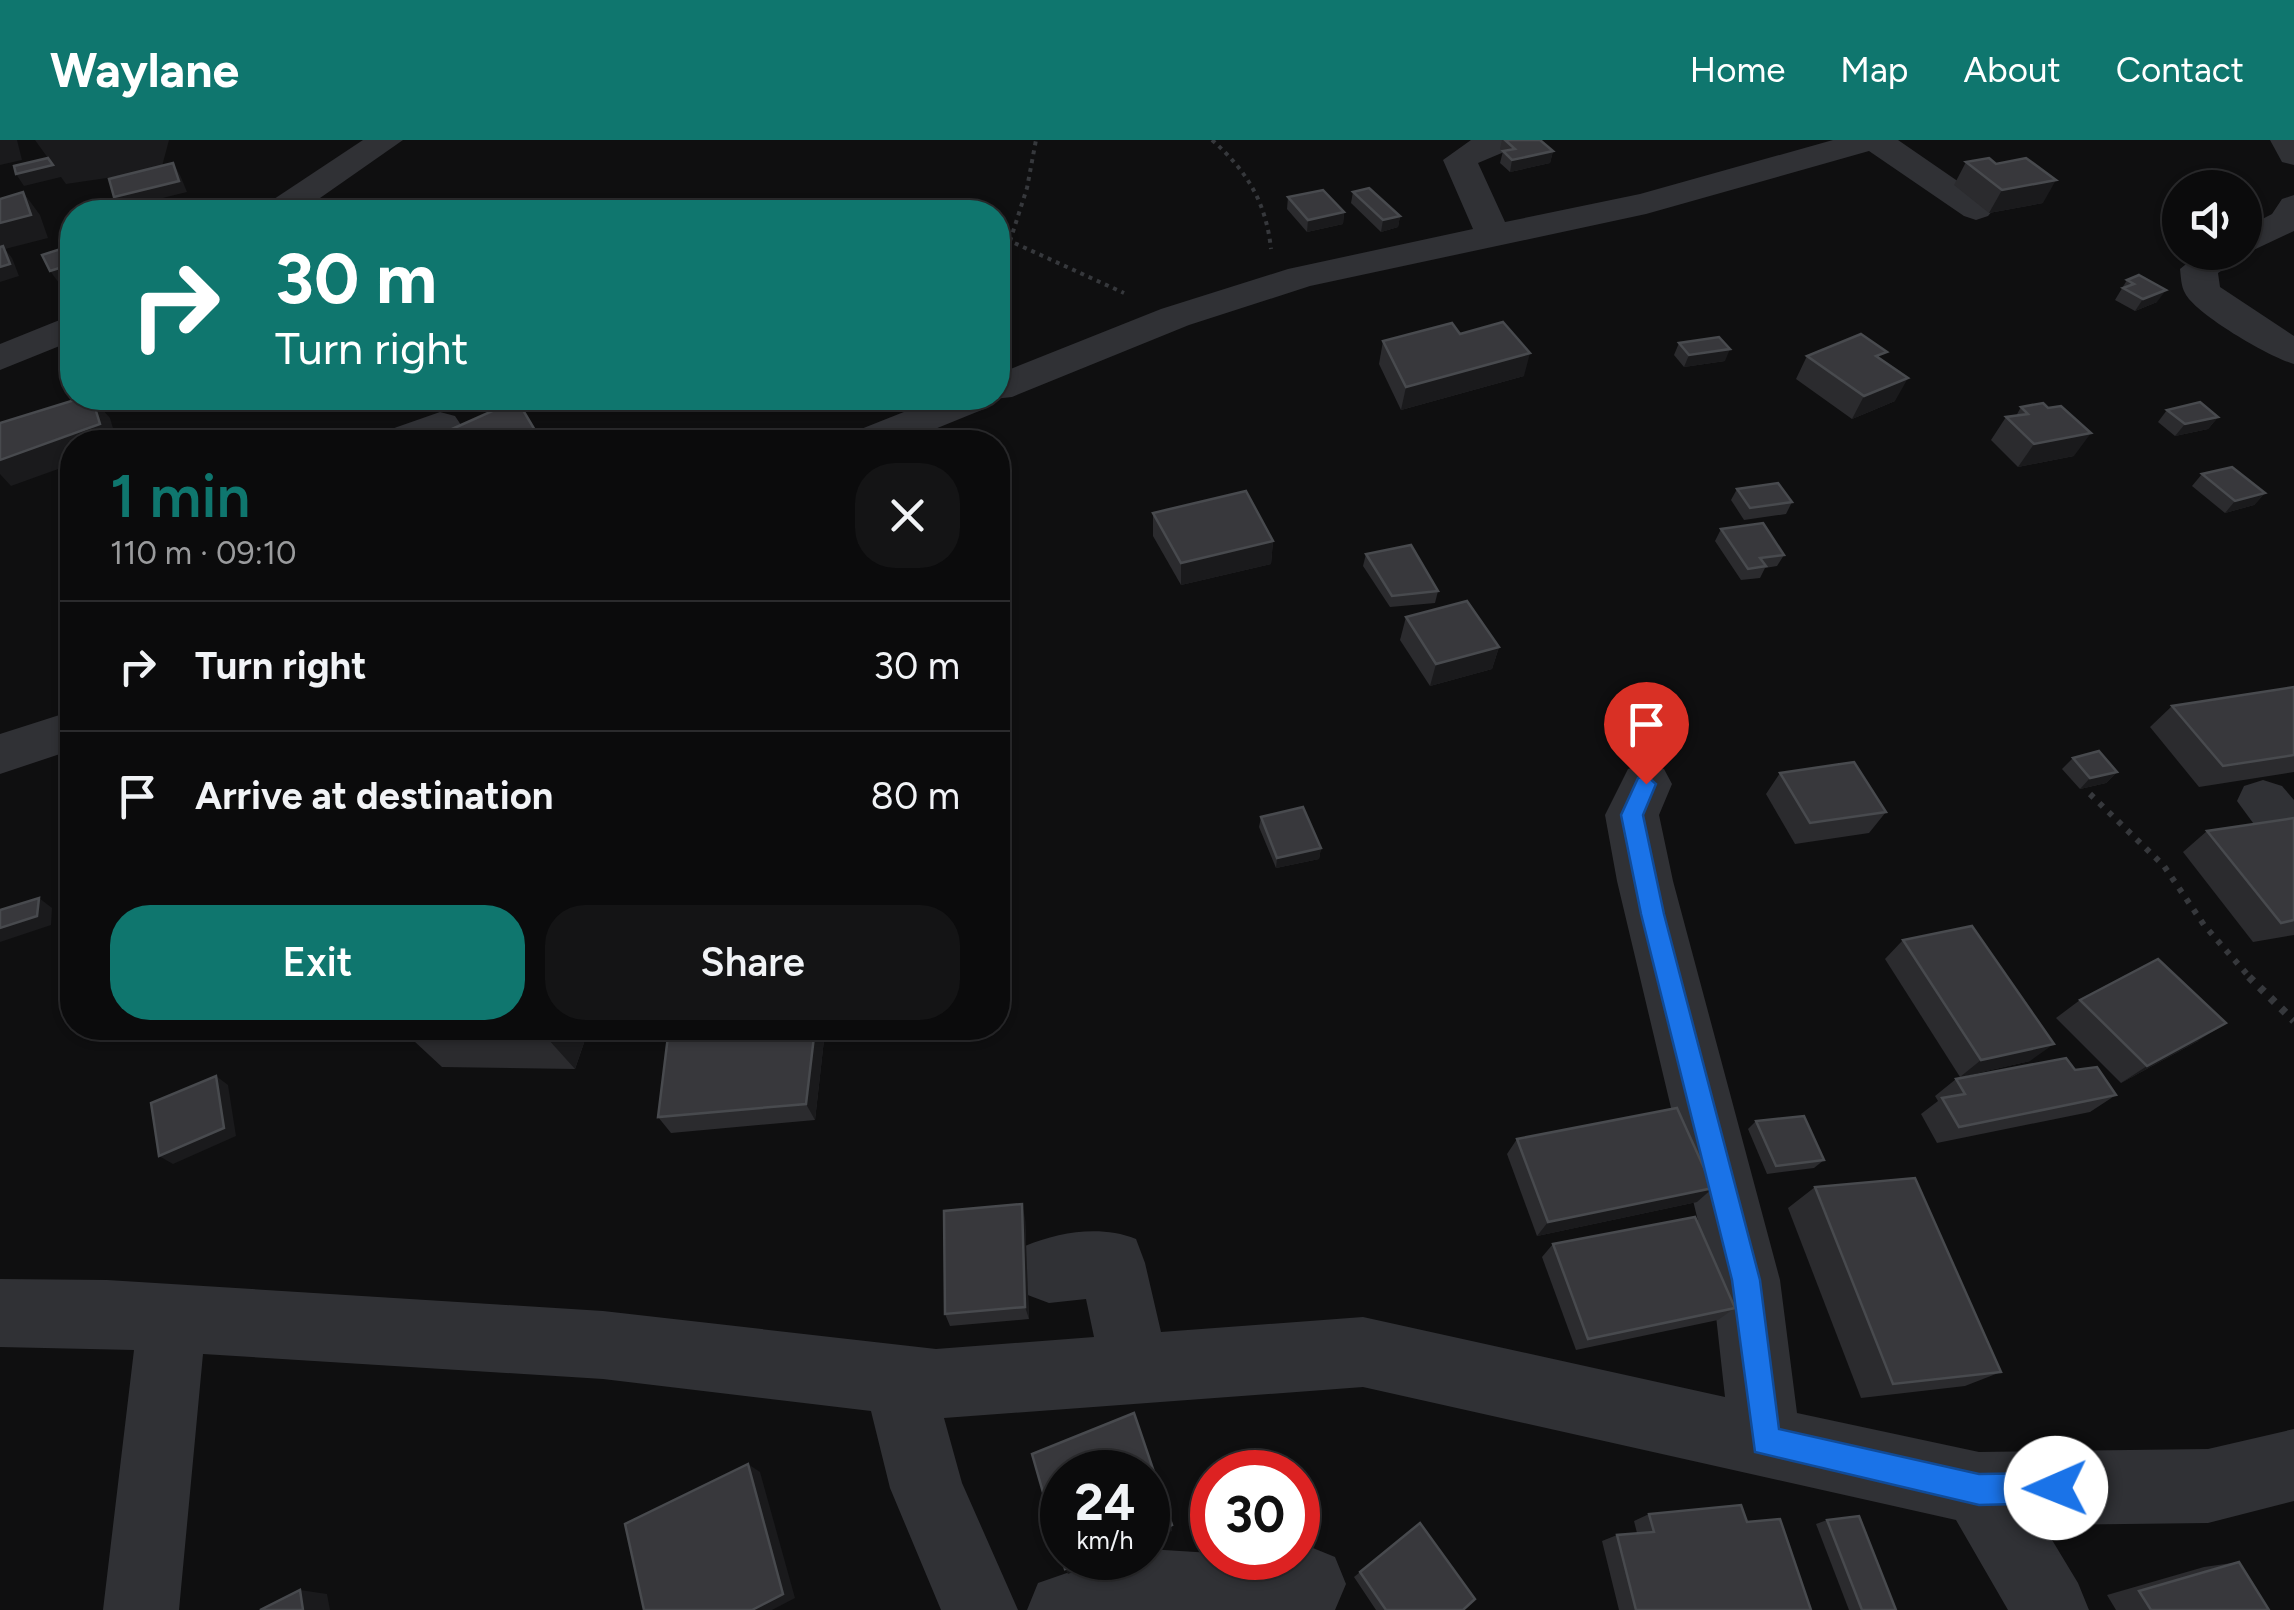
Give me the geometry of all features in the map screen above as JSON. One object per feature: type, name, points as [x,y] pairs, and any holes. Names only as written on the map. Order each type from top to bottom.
[{"type":"street","points":[[295,200],[386,140]]},
{"type":"street","points":[[1496,236],[1475,199],[1460,160],[1504,140]]},
{"type":"street","points":[[1010,383],[1175,318],[1278,284],[1646,203],[1873,140],[1976,209]]},
{"type":"street","points":[[2288,140],[2294,155]]},
{"type":"street","points":[[2262,234],[2285,221],[2294,206]]},
{"type":"street","points":[[2199,270],[2202,292],[2248,326],[2294,352]]},
{"type":"street","points":[[0,358],[60,332]]},
{"type":"street","points":[[896,430],[945,410]]},
{"type":"street","points":[[427,430],[440,425]]},
{"type":"street","points":[[0,754],[60,734]]},
{"type":"street","points":[[1646,784],[1632,815],[1649,899],[1746,1280],[1765,1441]]},
{"type":"street","points":[[1049,1270],[1112,1263],[1135,1368]]},
{"type":"street","points":[[0,1313],[107,1314],[604,1344],[936,1384],[1363,1352],[1979,1490],[2208,1486],[2294,1465]]},
{"type":"street","points":[[141,1610],[172,1320]]},
{"type":"street","points":[[898,1379],[927,1488],[980,1610]]},
{"type":"street","points":[[1979,1490],[2051,1610]]},
{"type":"street","points":[[1065,1610],[1138,1587],[1216,1591],[1308,1584]]},
{"type":"path","points":[[1036,140],[1028,188],[1010,241],[1175,318]]},
{"type":"path","points":[[1212,140],[1248,176],[1268,214],[1278,284]]},
{"type":"path","points":[[2090,794],[2164,866],[2204,924],[2256,985],[2294,1020]]},
{"type":"building","points":[[1505,140],[1540,140],[1553,151],[1512,160],[1503,151],[1515,149]]},
{"type":"building","points":[[48,158],[53,165],[16,174],[14,166]]},
{"type":"building","points":[[1989,158],[1996,164],[2026,158],[2056,180],[2002,190],[1966,162]]},
{"type":"building","points":[[173,163],[179,181],[114,197],[109,179]]},
{"type":"building","points":[[1369,188],[1400,216],[1383,220],[1353,192]]},
{"type":"building","points":[[1323,190],[1344,212],[1308,220],[1288,197]]},
{"type":"building","points":[[23,192],[31,215],[0,223],[0,199]]},
{"type":"building","points":[[3,246],[10,264],[0,267],[0,247]]},
{"type":"building","points":[[60,249],[60,268],[50,271],[42,255]]},
{"type":"building","points":[[2139,275],[2166,290],[2143,299],[2123,288],[2134,284],[2127,280]]},
{"type":"building","points":[[1503,322],[1530,353],[1406,387],[1383,341],[1452,323],[1460,334]]},
{"type":"building","points":[[1861,334],[1887,352],[1876,356],[1908,378],[1864,396],[1807,356]]},
{"type":"building","points":[[1719,337],[1730,349],[1689,355],[1679,343]]},
{"type":"building","points":[[2200,402],[2218,417],[2185,424],[2167,410]]},
{"type":"building","points":[[2043,403],[2048,408],[2061,406],[2091,433],[2034,444],[2006,417],[2028,414],[2021,407]]},
{"type":"building","points":[[60,404],[60,410],[96,410],[100,424],[83,430],[60,430],[60,438],[0,460],[0,423]]},
{"type":"building","points":[[495,410],[523,410],[535,430],[452,430]]},
{"type":"building","points":[[2232,467],[2265,493],[2235,501],[2202,474]]},
{"type":"building","points":[[1778,483],[1792,502],[1750,508],[1737,489]]},
{"type":"building","points":[[1246,491],[1273,541],[1181,563],[1153,513]]},
{"type":"building","points":[[1763,523],[1784,555],[1760,558],[1766,566],[1748,569],[1721,529]]},
{"type":"building","points":[[1411,545],[1438,591],[1392,596],[1366,554]]},
{"type":"building","points":[[1467,601],[1499,647],[1436,664],[1406,617]]},
{"type":"building","points":[[2294,687],[2294,755],[2223,766],[2172,706]]},
{"type":"building","points":[[2099,751],[2117,772],[2090,778],[2073,758]]},
{"type":"building","points":[[1854,762],[1886,812],[1810,823],[1780,773]]},
{"type":"building","points":[[1303,807],[1321,848],[1277,858],[1261,817]]},
{"type":"building","points":[[2294,818],[2294,920],[2281,923],[2207,831]]},
{"type":"building","points":[[39,898],[37,916],[0,928],[0,910]]},
{"type":"building","points":[[1972,926],[2054,1044],[1981,1060],[1903,940]]},
{"type":"building","points":[[2158,959],[2226,1023],[2147,1066],[2080,1000]]},
{"type":"building","points":[[668,1040],[814,1040],[806,1104],[658,1117]]},
{"type":"building","points":[[2066,1058],[2075,1070],[2097,1067],[2116,1095],[1959,1127],[1942,1098],[1965,1094],[1956,1079]]},
{"type":"building","points":[[216,1076],[224,1128],[159,1156],[151,1103]]},
{"type":"building","points":[[1677,1108],[1713,1188],[1548,1222],[1517,1139]]},
{"type":"building","points":[[1804,1116],[1824,1160],[1776,1166],[1756,1121]]},
{"type":"building","points":[[1915,1178],[2001,1372],[1893,1384],[1815,1187]]},
{"type":"building","points":[[1022,1204],[1025,1307],[945,1314],[944,1211]]},
{"type":"building","points":[[1695,1217],[1735,1308],[1588,1339],[1553,1244]]},
{"type":"building","points":[[1134,1413],[1147,1450],[1042,1450]]},
{"type":"building","points":[[1040,1451],[1040,1482],[1032,1454]]},
{"type":"building","points":[[748,1464],[783,1594],[752,1610],[644,1610],[625,1524]]},
{"type":"building","points":[[1741,1505],[1747,1522],[1780,1519],[1811,1610],[1636,1610],[1617,1535],[1654,1532],[1649,1514]]},
{"type":"building","points":[[1859,1516],[1896,1610],[1862,1610],[1827,1520]]},
{"type":"building","points":[[1420,1523],[1475,1599],[1463,1610],[1386,1610],[1360,1572]]},
{"type":"building","points":[[2239,1562],[2269,1610],[2151,1610],[2139,1591]]},
{"type":"building","points":[[300,1590],[303,1610],[260,1610]]},
{"type":"route","points":[[1646,784],[1632,815],[1653,914],[1746,1280],[1765,1441],[1979,1490],[2056,1488]]}]
